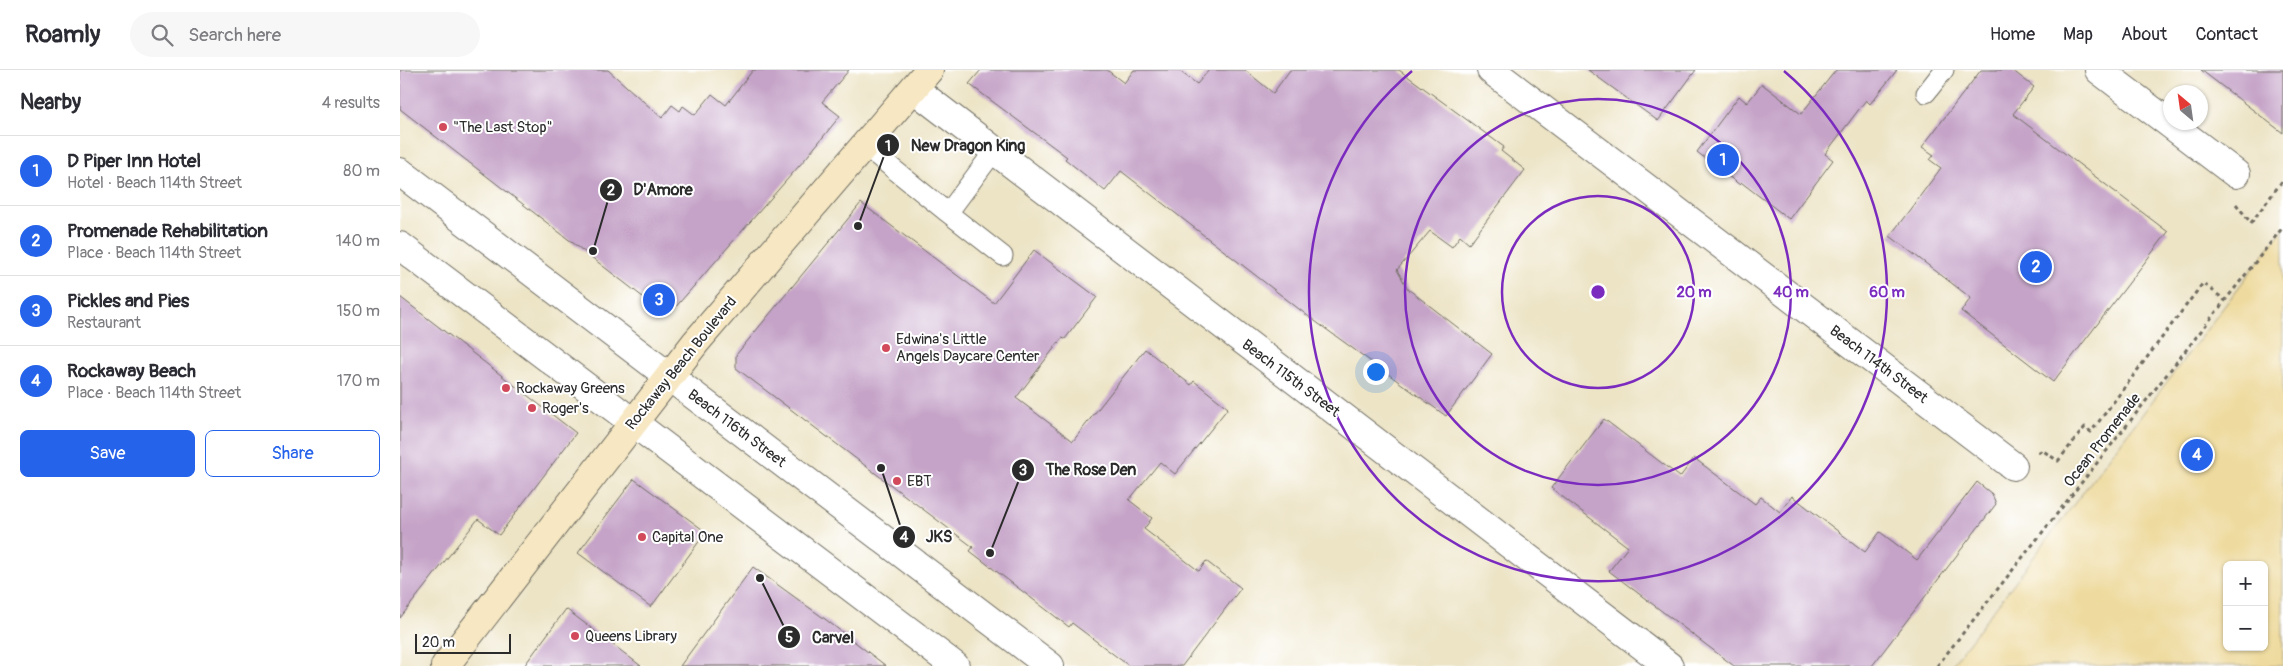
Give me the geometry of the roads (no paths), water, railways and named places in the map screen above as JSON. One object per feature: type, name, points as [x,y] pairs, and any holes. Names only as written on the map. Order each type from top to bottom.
[{"type":"street","name":"Beach 114th Street","points":[[1491,70],[2014,466]]},
{"type":"street","points":[[2099,70],[2236,174]]},
{"type":"street","name":"Rockaway Beach Boulevard","points":[[445,666],[669,375],[922,80]]},
{"type":"street","name":"Beach 115th Street","points":[[922,80],[994,151],[1669,666]]},
{"type":"street","name":"Beach 116th Street","points":[[400,172],[1050,666]]},
{"type":"street","points":[[400,246],[955,666]]},
{"type":"lane","points":[[1926,93],[1944,70]]},
{"type":"lane","points":[[865,146],[1003,256]]},
{"type":"lane","points":[[948,213],[994,151]]},
{"type":"place","name":"\"The Last Stop\"","points":[[443,127]]},
{"type":"place","name":"D Piper Inn Hotel","points":[[1723,160]]},
{"type":"place","name":"New Dragon King","points":[[858,226]]},
{"type":"place","name":"D'Amore","points":[[593,251]]},
{"type":"place","name":"Promenade Rehabilitation","points":[[2036,267]]},
{"type":"place","name":"Pickles and Pies","points":[[659,300]]},
{"type":"place","name":"Edwina's Little Angels Daycare Center","points":[[886,348]]},
{"type":"place","name":"Rockaway Greens","points":[[506,388]]},
{"type":"place","name":"Roger's","points":[[532,408]]},
{"type":"place","name":"Rockaway Beach","points":[[2197,455]]},
{"type":"place","name":"JKS","points":[[881,468]]},
{"type":"place","name":"EBT","points":[[897,481]]},
{"type":"place","name":"Capital One","points":[[642,537]]},
{"type":"place","name":"The Rose Den","points":[[990,553]]},
{"type":"place","name":"Carvel","points":[[760,578]]},
{"type":"place","name":"Queens Library","points":[[575,636]]}]
